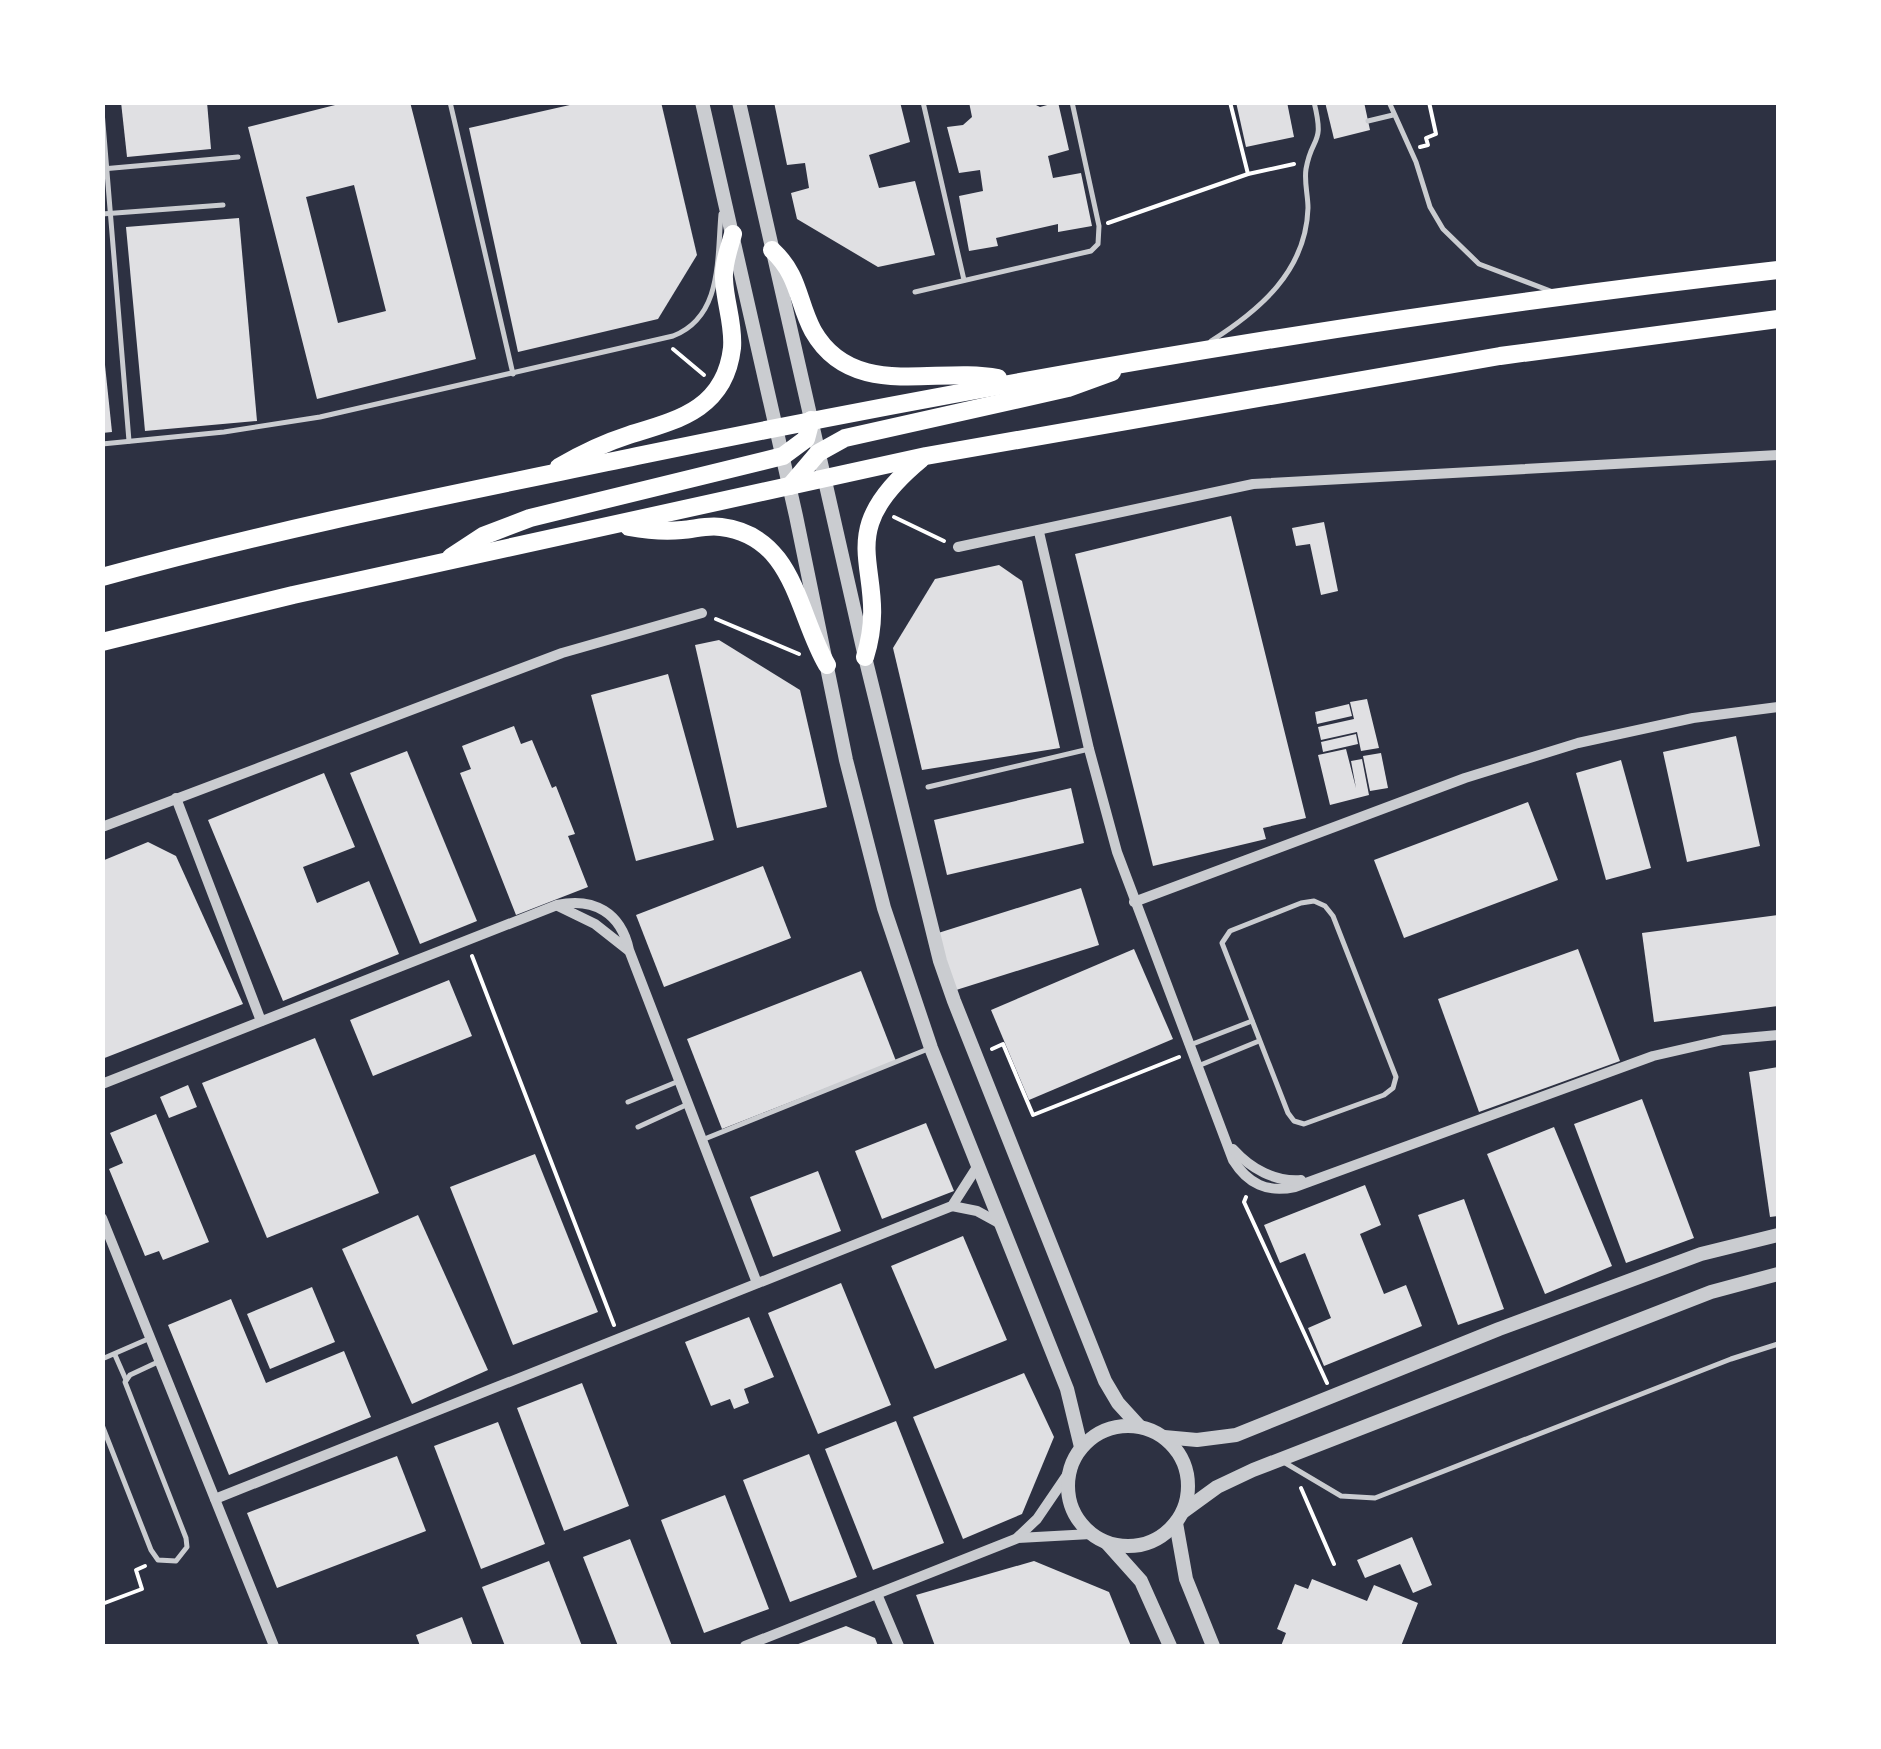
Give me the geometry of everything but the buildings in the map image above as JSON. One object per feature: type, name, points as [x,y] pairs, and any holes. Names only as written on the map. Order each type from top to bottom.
[{"type":"main road","points":[[544,476],[607,443],[683,419],[718,387],[732,352],[732,317],[724,276],[733,234]]},
{"type":"main road","points":[[772,250],[792,272],[813,330],[827,350],[846,364],[886,378],[962,374],[1013,381]]},
{"type":"main road","points":[[102,577],[277,533],[1013,381],[1560,294],[1778,270]]},
{"type":"main road","points":[[102,642],[293,595],[926,456],[1500,356],[1778,319]]},
{"type":"main road","points":[[790,486],[818,452],[839,440],[1068,388],[1134,360]]},
{"type":"main road","points":[[442,564],[483,536],[518,522],[783,456],[806,439],[811,420]]},
{"type":"main road","points":[[865,657],[873,612],[865,543],[876,508],[898,480],[926,456]]},
{"type":"main road","points":[[618,524],[663,531],[718,526],[756,540],[786,569],[816,647],[827,665]]},
{"type":"street","points":[[702,102],[864,834],[930,1048],[1067,1389],[1081,1447]]},
{"type":"street","points":[[738,102],[865,657],[940,961],[1105,1380],[1118,1404],[1138,1426],[1164,1437],[1197,1440],[1236,1435],[1499,1329],[1701,1254],[1778,1235]]},
{"type":"street","points":[[958,547],[1270,482],[1778,455]]},
{"type":"street","points":[[1039,532],[1088,749],[1134,902],[1233,1160],[1252,1183],[1280,1190],[1654,1056],[1723,1040],[1778,1034]]},
{"type":"street","points":[[102,827],[552,656],[702,613]]},
{"type":"street","points":[[1134,902],[1465,778],[1578,743],[1694,718],[1778,707]]},
{"type":"street","points":[[176,798],[262,1021]]},
{"type":"street","points":[[102,1084],[557,905],[589,903],[604,909],[626,934],[757,1284]]},
{"type":"street","points":[[557,905],[596,924],[629,950]]},
{"type":"street","points":[[1230,1146],[1242,1159],[1272,1177],[1308,1180]]},
{"type":"street","points":[[952,1206],[977,1167]]},
{"type":"street","points":[[215,1499],[952,1206],[977,1211],[1000,1223]]},
{"type":"street","points":[[102,1218],[274,1646]]},
{"type":"street","points":[[1069,1472],[1068,1495],[1076,1516],[1091,1534],[1121,1546],[1152,1542],[1217,1487],[1711,1292],[1778,1274]]},
{"type":"street","points":[[1018,1538],[1038,1519],[1081,1447],[1107,1430],[1138,1426]]},
{"type":"street","points":[[1164,1437],[1184,1462],[1188,1495],[1180,1517],[1186,1579],[1213,1646]]},
{"type":"street","points":[[746,1646],[1018,1538],[1091,1534]]},
{"type":"street","points":[[1106,1542],[1141,1581],[1170,1646]]},
{"type":"street","points":[[877,1594],[899,1646]]},
{"type":"lane","points":[[450,102],[513,374]]},
{"type":"lane","points":[[923,102],[964,280]]},
{"type":"lane","points":[[915,292],[1091,251],[1100,237],[1099,226],[1072,102]]},
{"type":"lane","points":[[1197,350],[1264,304],[1285,278],[1304,235],[1308,208],[1305,174],[1320,134],[1314,102]]},
{"type":"lane","points":[[1390,102],[1411,149],[1430,208],[1459,248],[1502,275],[1560,294]]},
{"type":"lane","points":[[102,110],[106,214],[129,442]]},
{"type":"lane","points":[[1368,121],[1393,115]]},
{"type":"lane","points":[[1320,134],[1332,130]]},
{"type":"lane","points":[[104,169],[238,157]]},
{"type":"lane","points":[[102,444],[320,418],[662,339],[694,326],[708,307],[714,288],[724,195]]},
{"type":"lane","points":[[106,214],[223,205]]},
{"type":"lane","points":[[928,787],[1088,749]]},
{"type":"lane","points":[[1301,903],[1320,903],[1333,916],[1395,1072],[1395,1083],[1384,1095],[1309,1124],[1299,1123],[1288,1113],[1260,1041],[1222,947],[1224,936],[1301,903]]},
{"type":"lane","points":[[1191,1048],[1252,1021]]},
{"type":"lane","points":[[1198,1066],[1260,1041]]},
{"type":"lane","points":[[702,1140],[930,1048]]},
{"type":"lane","points":[[628,1102],[679,1081]]},
{"type":"lane","points":[[638,1126],[688,1104]]},
{"type":"lane","points":[[102,1359],[151,1338]]},
{"type":"lane","points":[[1285,1463],[1341,1496],[1375,1498],[1778,1344]]},
{"type":"lane","points":[[102,1425],[150,1550],[158,1560],[167,1563],[183,1556],[186,1538],[114,1354]]},
{"type":"lane","points":[[126,1380],[160,1361]]},
{"type":"path","points":[[1230,102],[1248,174]]},
{"type":"path","points":[[1411,149],[1428,145],[1426,138],[1436,134],[1429,102]]},
{"type":"path","points":[[1099,226],[1248,174],[1308,161]]},
{"type":"path","points":[[662,339],[718,387]]},
{"type":"path","points":[[876,508],[958,547]]},
{"type":"path","points":[[702,613],[827,665]]},
{"type":"path","points":[[466,941],[619,1338]]},
{"type":"path","points":[[975,1056],[1003,1044],[1033,1114],[1191,1048]]},
{"type":"path","points":[[1252,1183],[1244,1202],[1334,1396]]},
{"type":"path","points":[[1285,1463],[1334,1564]]},
{"type":"path","points":[[102,1604],[142,1589],[136,1570],[158,1560]]}]
